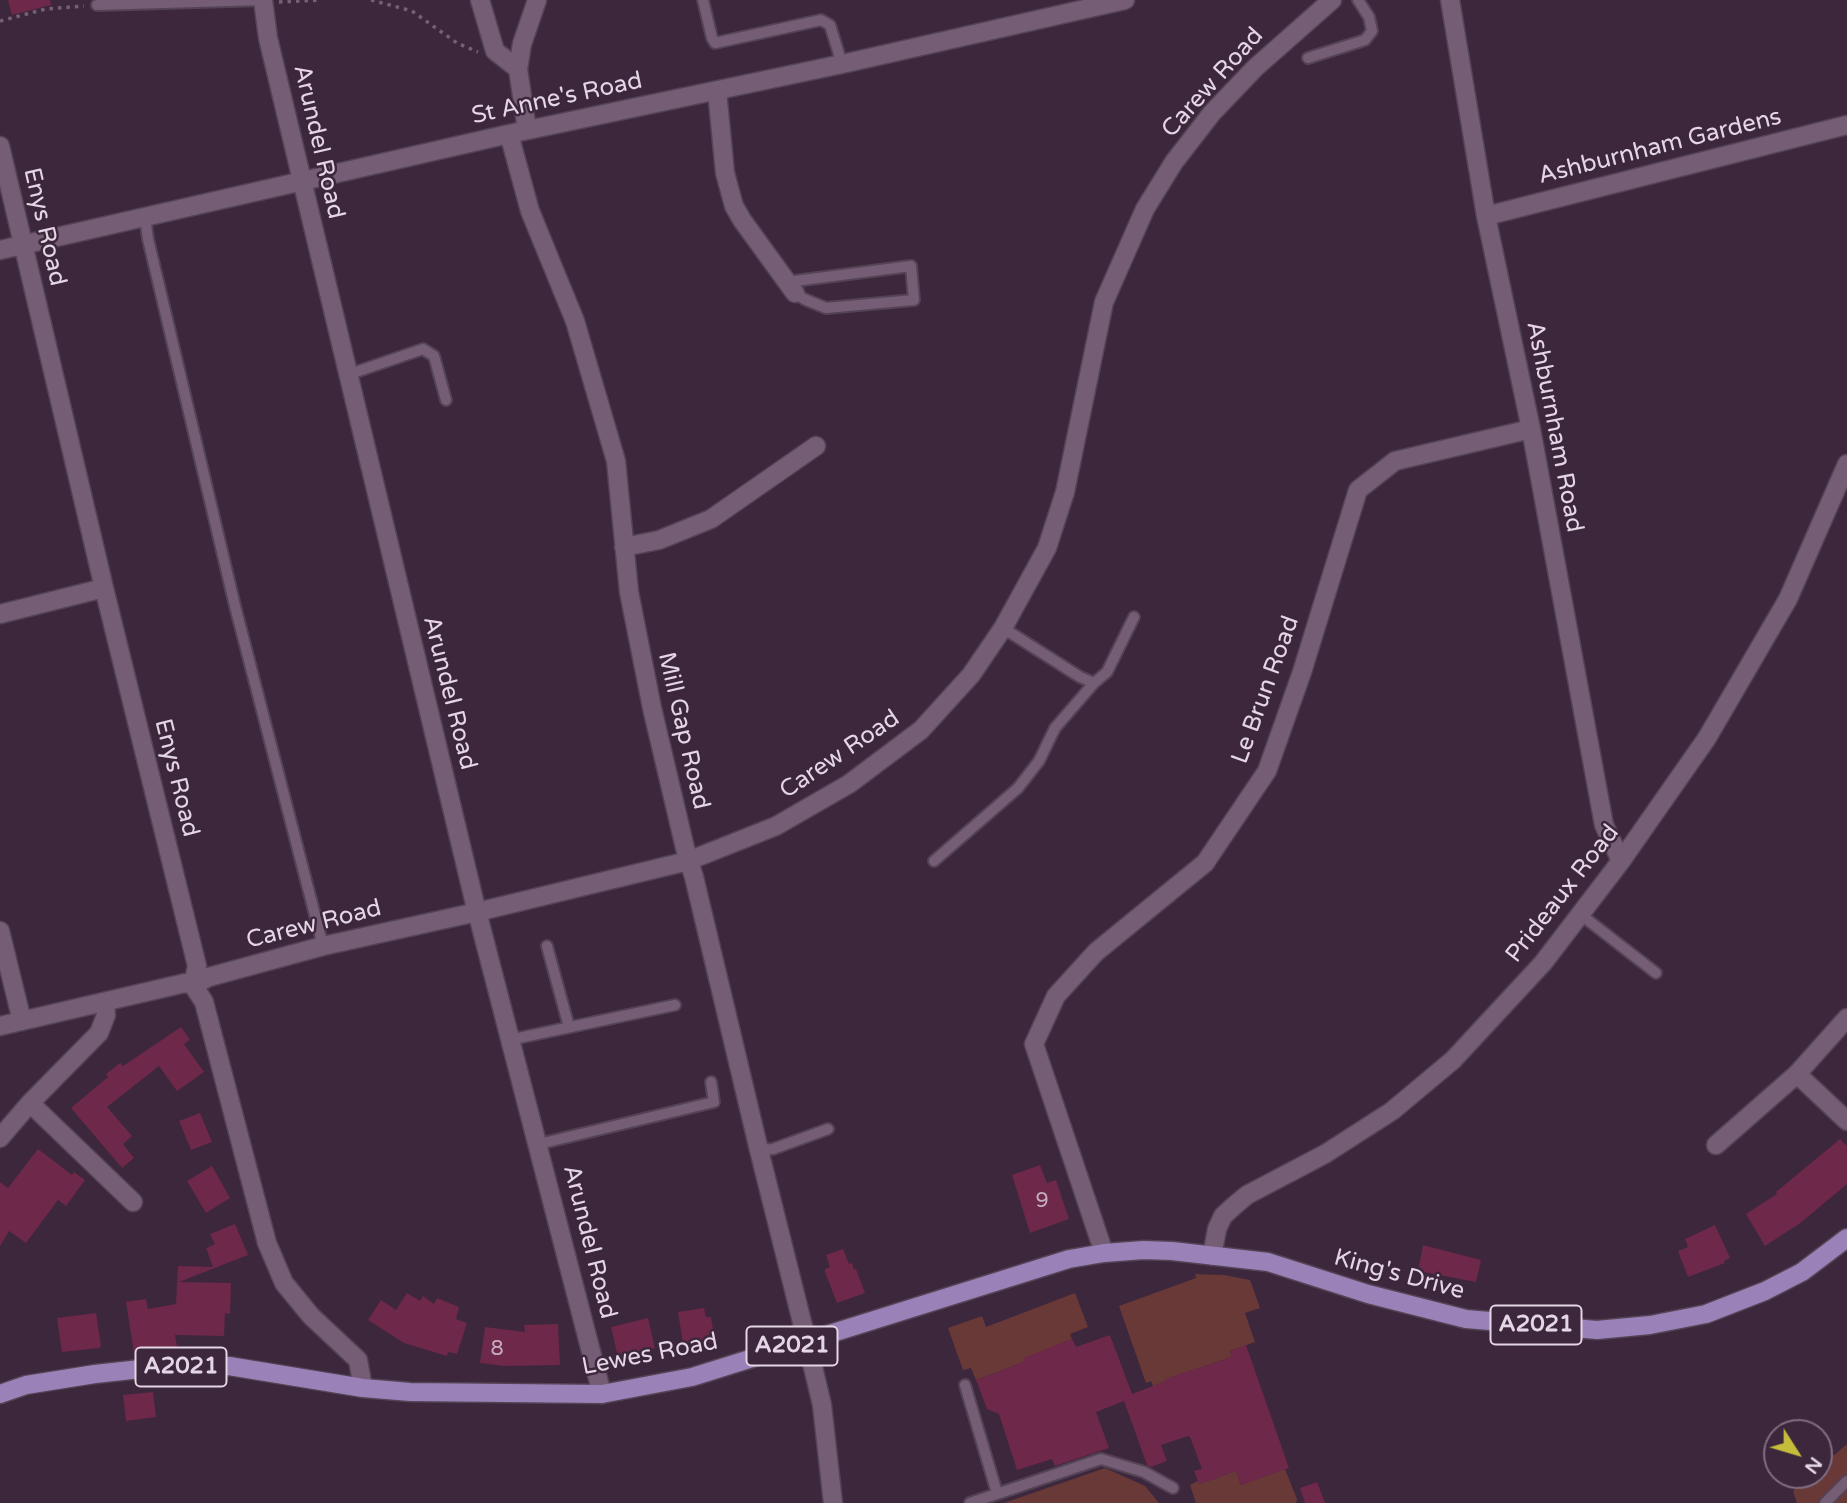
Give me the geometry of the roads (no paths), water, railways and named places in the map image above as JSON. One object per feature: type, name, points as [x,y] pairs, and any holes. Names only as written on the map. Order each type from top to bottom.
[{"type":"main road","name":"King's Drive","points":[[1212,1256],[1268,1262],[1368,1294],[1466,1319],[1597,1330],[1650,1325],[1706,1314],[1765,1291],[1802,1272],[1847,1238]]},
{"type":"main road","name":"Lewes Road","points":[[0,1394],[26,1385],[95,1374],[159,1367],[229,1366],[363,1388],[410,1392],[602,1394],[692,1377],[1069,1259],[1104,1252],[1172,1251],[1212,1256]]},
{"type":"street","name":"Arundel Road","points":[[263,0],[268,38],[347,375],[477,912],[602,1394]]},
{"type":"street","points":[[480,0],[495,51],[518,69]]},
{"type":"street","points":[[527,130],[518,69],[522,44],[537,0]]},
{"type":"street","name":"St Anne's Road","points":[[0,250],[527,130],[842,64],[1125,0]]},
{"type":"street","name":"Carew Road","points":[[0,1026],[186,983],[193,985],[209,977],[323,946],[688,861],[776,826],[849,784],[920,730],[971,675],[1003,628],[1047,548],[1065,492],[1104,302],[1144,209],[1174,162],[1212,113],[1255,68],[1332,0]]},
{"type":"street","name":"Ashburnham Road","points":[[1450,0],[1486,216],[1531,429],[1604,825],[1621,861]]},
{"type":"street","points":[[717,91],[725,173],[734,206],[791,287]]},
{"type":"street","name":"Ashburnham Gardens","points":[[1486,216],[1847,125]]},
{"type":"street","name":"Mill Gap Road","points":[[509,134],[530,211],[575,321],[616,461],[631,605],[652,708],[822,1405],[833,1503]]},
{"type":"street","name":"Enys Road","points":[[0,146],[104,588],[197,966],[193,985],[204,1002],[267,1243],[284,1283],[312,1316],[358,1360],[363,1388]]},
{"type":"street","name":"Le Brun Road","points":[[1104,1252],[1034,1044],[1056,996],[1096,952],[1205,863],[1268,771],[1302,672],[1358,490],[1395,461],[1531,429]]},
{"type":"street","points":[[624,547],[659,540],[711,519],[816,446]]},
{"type":"street","name":"Prideaux Road","points":[[1212,1256],[1217,1229],[1223,1216],[1235,1205],[1247,1195],[1325,1154],[1392,1111],[1453,1060],[1543,963],[1621,861],[1707,738],[1788,599],[1847,464]]},
{"type":"street","points":[[0,614],[104,588]]},
{"type":"street","points":[[0,931],[22,1021]]},
{"type":"street","points":[[0,1138],[30,1103],[99,1033],[106,1015],[105,1002]]},
{"type":"street","points":[[1716,1145],[1797,1074],[1847,1018]]},
{"type":"street","points":[[1797,1074],[1847,1121]]},
{"type":"street","points":[[30,1103],[134,1202]]},
{"type":"lane","points":[[96,5],[263,0]]},
{"type":"lane","points":[[703,0],[715,43],[821,20],[830,25],[842,64]]},
{"type":"lane","points":[[1308,58],[1365,40],[1372,32],[1369,17],[1357,0]]},
{"type":"lane","points":[[145,217],[235,606],[323,946]]},
{"type":"lane","points":[[911,266],[914,300],[826,308],[804,299],[791,287],[911,266]]},
{"type":"lane","points":[[347,375],[423,349],[434,356],[446,400]]},
{"type":"lane","points":[[934,861],[1018,788],[1039,761],[1055,728],[1094,682],[1107,673],[1134,617]]},
{"type":"lane","points":[[1003,628],[1080,677],[1094,682]]},
{"type":"lane","points":[[1580,914],[1656,973]]},
{"type":"lane","points":[[547,946],[569,1027]]},
{"type":"lane","points":[[509,1040],[675,1005]]},
{"type":"lane","points":[[538,1144],[714,1102],[711,1082]]},
{"type":"lane","points":[[759,1150],[774,1149],[828,1129]]},
{"type":"lane","points":[[965,1385],[997,1493]]},
{"type":"lane","points":[[970,1503],[1101,1459],[1144,1472],[1173,1488]]},
{"type":"lane","points":[[1825,1503],[1847,1481]]}]
